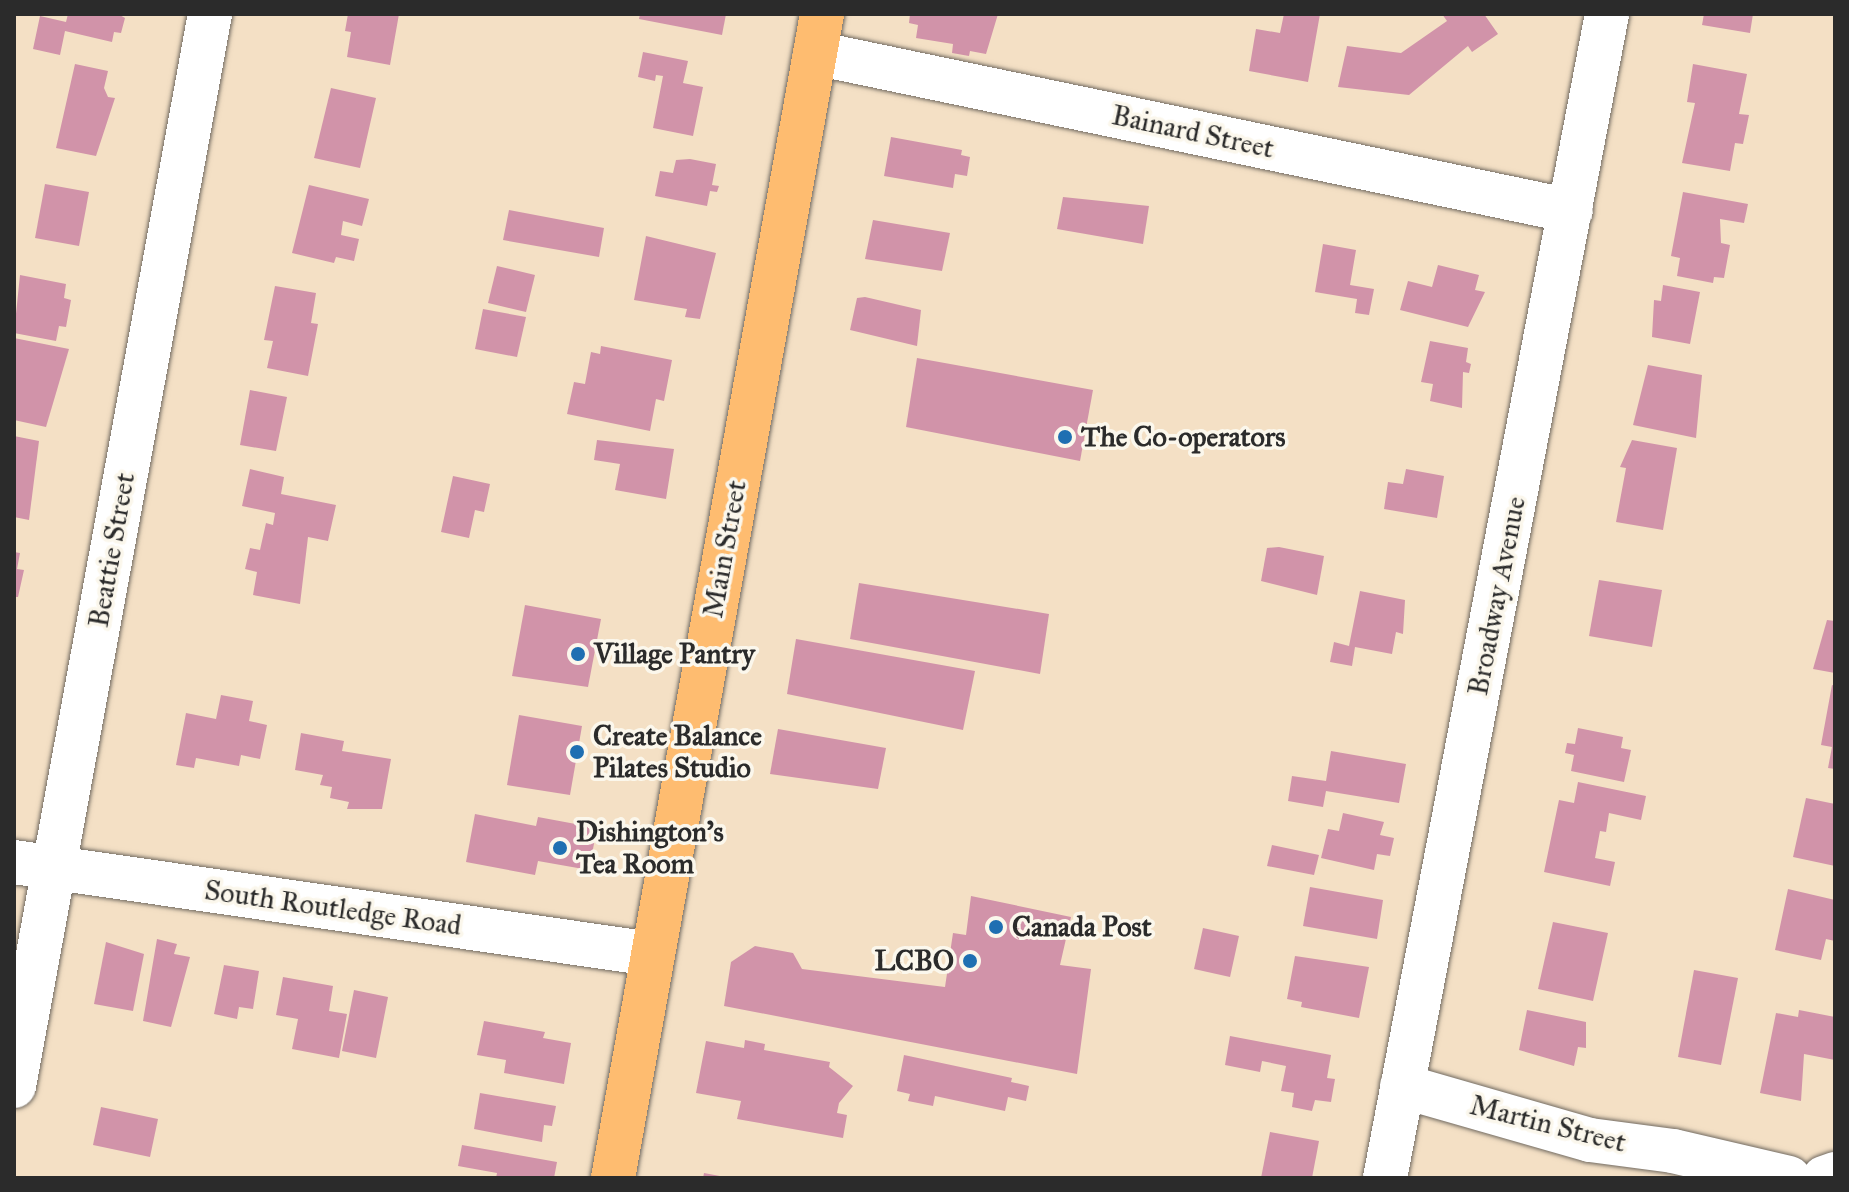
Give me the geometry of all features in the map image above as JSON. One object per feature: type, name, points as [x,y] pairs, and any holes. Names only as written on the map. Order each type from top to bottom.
[{"type":"main road","name":"Main Street","points":[[613,1178],[819,34]]},
{"type":"street","name":"Beattie Street","points":[[14,1086],[34,865],[210,14]]},
{"type":"street","name":"Broadway Avenue","points":[[1385,1178],[1607,14]]},
{"type":"street","name":"Bainard Street","points":[[819,34],[1571,211]]},
{"type":"street","name":"South Routledge Road","points":[[34,865],[652,954]]},
{"type":"street","name":"Martin Street","points":[[1402,1086],[1590,1140],[1673,1151],[1789,1178]]},
{"type":"street","points":[[1824,1178],[1835,1174]]},
{"type":"building","points":[[68,14],[118,14],[125,18],[121,33],[114,32],[112,42],[65,31],[60,55],[33,49],[40,16],[66,22]]},
{"type":"building","points":[[348,14],[399,14],[390,65],[347,57],[351,32],[345,31]]},
{"type":"building","points":[[640,14],[726,14],[722,35],[639,19]]},
{"type":"building","points":[[910,14],[998,14],[986,54],[970,51],[969,56],[952,53],[953,44],[916,38],[918,25],[909,23]]},
{"type":"building","points":[[1284,14],[1320,14],[1308,82],[1249,71],[1256,29],[1280,33]]},
{"type":"building","points":[[1442,14],[1484,14],[1498,34],[1472,52],[1468,46],[1409,95],[1338,87],[1347,46],[1401,53],[1447,21]]},
{"type":"building","points":[[1704,14],[1753,14],[1750,33],[1702,25]]},
{"type":"building","points":[[643,52],[688,61],[683,83],[703,87],[693,136],[653,128],[663,76],[656,75],[655,81],[638,77]]},
{"type":"building","points":[[75,64],[108,71],[104,88],[108,97],[115,98],[96,156],[56,148]]},
{"type":"building","points":[[1693,64],[1747,74],[1739,114],[1749,115],[1743,144],[1735,143],[1730,171],[1682,163],[1695,103],[1687,102]]},
{"type":"building","points":[[331,88],[376,98],[360,168],[314,158]]},
{"type":"building","points":[[891,137],[962,150],[961,155],[970,157],[967,176],[955,174],[953,188],[884,176]]},
{"type":"building","points":[[676,160],[716,164],[712,185],[719,186],[717,192],[710,191],[707,206],[655,196],[660,171],[673,173]]},
{"type":"building","points":[[45,184],[89,192],[79,246],[35,238]]},
{"type":"building","points":[[309,185],[369,199],[362,226],[343,221],[341,235],[359,239],[354,261],[336,257],[334,263],[292,253]]},
{"type":"building","points":[[1683,192],[1748,204],[1744,223],[1720,219],[1721,243],[1730,245],[1724,278],[1714,277],[1713,283],[1677,276],[1680,258],[1671,256]]},
{"type":"building","points":[[1063,197],[1149,206],[1143,244],[1057,229]]},
{"type":"building","points":[[509,210],[604,228],[599,257],[503,240]]},
{"type":"building","points":[[873,220],[950,233],[942,271],[865,259]]},
{"type":"building","points":[[646,236],[716,253],[700,319],[685,317],[687,309],[634,300]]},
{"type":"building","points":[[1323,244],[1356,250],[1350,285],[1374,289],[1369,315],[1355,313],[1357,299],[1315,292]]},
{"type":"building","points":[[1438,265],[1479,275],[1475,290],[1485,292],[1468,327],[1400,310],[1408,281],[1432,287]]},
{"type":"building","points":[[497,266],[535,275],[526,312],[488,303]]},
{"type":"building","points":[[20,275],[66,284],[64,298],[71,300],[66,327],[59,326],[56,341],[14,333]]},
{"type":"building","points":[[1663,285],[1700,292],[1690,344],[1652,337],[1654,300],[1661,301]]},
{"type":"building","points":[[275,286],[316,293],[311,323],[318,324],[308,376],[267,368],[273,341],[264,340]]},
{"type":"building","points":[[865,297],[921,310],[917,346],[850,330],[857,298]]},
{"type":"building","points":[[483,309],[526,317],[517,357],[475,349]]},
{"type":"building","points":[[14,338],[69,349],[46,427],[14,420]]},
{"type":"building","points":[[1430,341],[1468,348],[1466,362],[1471,364],[1469,373],[1463,372],[1462,408],[1430,401],[1433,384],[1421,382]]},
{"type":"building","points":[[601,346],[672,360],[664,401],[656,399],[650,431],[567,414],[574,382],[585,384],[591,352],[600,354]]},
{"type":"building","points":[[917,358],[1093,390],[1080,461],[906,427]]},
{"type":"building","points":[[1648,365],[1702,375],[1696,438],[1633,425]]},
{"type":"building","points":[[250,390],[287,397],[276,451],[240,445]]},
{"type":"building","points":[[14,436],[39,441],[29,520],[14,517]]},
{"type":"building","points":[[597,440],[674,449],[666,499],[615,490],[620,464],[594,460]]},
{"type":"building","points":[[1632,440],[1677,448],[1663,530],[1616,522],[1626,468],[1620,467]]},
{"type":"building","points":[[250,469],[284,477],[281,494],[336,505],[328,541],[308,537],[300,604],[253,595],[257,572],[245,569],[250,548],[260,550],[266,523],[273,525],[275,513],[242,506]]},
{"type":"building","points":[[1406,469],[1444,476],[1437,518],[1384,509],[1388,482],[1403,484]]},
{"type":"building","points":[[453,476],[490,484],[484,512],[475,510],[469,538],[441,532]]},
{"type":"building","points":[[1279,547],[1324,556],[1317,595],[1261,581],[1267,548]]},
{"type":"building","points":[[14,552],[20,553],[17,569],[24,570],[18,597],[14,597]]},
{"type":"building","points":[[1599,580],[1662,590],[1652,647],[1589,636]]},
{"type":"building","points":[[859,583],[1049,614],[1040,674],[850,639]]},
{"type":"building","points":[[1360,591],[1405,600],[1403,634],[1396,632],[1392,654],[1355,647],[1352,666],[1330,662],[1334,642],[1349,646]]},
{"type":"building","points":[[525,605],[601,619],[588,687],[512,676]]},
{"type":"building","points":[[1827,620],[1835,621],[1835,673],[1813,669]]},
{"type":"building","points":[[796,639],[975,671],[963,730],[787,694]]},
{"type":"building","points":[[1832,685],[1835,686],[1835,769],[1828,768],[1832,747],[1821,745]]},
{"type":"building","points":[[221,695],[253,701],[249,721],[267,725],[260,759],[241,755],[239,766],[196,758],[194,768],[176,765],[186,713],[216,719]]},
{"type":"building","points":[[519,715],[582,726],[570,795],[507,785]]},
{"type":"building","points":[[1578,728],[1623,737],[1621,748],[1631,750],[1624,782],[1571,771],[1574,755],[1565,753],[1567,743],[1575,744]]},
{"type":"building","points":[[778,729],[886,748],[878,789],[770,774]]},
{"type":"building","points":[[301,733],[344,741],[342,751],[391,759],[382,809],[347,809],[349,802],[330,798],[332,787],[320,785],[323,775],[295,770]]},
{"type":"building","points":[[1331,751],[1406,764],[1399,803],[1326,791],[1323,807],[1288,801],[1292,776],[1326,781]]},
{"type":"building","points":[[1578,782],[1646,796],[1641,820],[1609,813],[1606,832],[1600,831],[1595,858],[1615,862],[1610,886],[1544,872],[1559,800],[1574,803]]},
{"type":"building","points":[[1806,798],[1835,804],[1835,866],[1793,857]]},
{"type":"building","points":[[1343,813],[1384,822],[1380,835],[1394,838],[1390,856],[1377,854],[1374,870],[1321,858],[1328,829],[1339,831]]},
{"type":"building","points":[[475,814],[536,826],[538,817],[597,828],[589,870],[538,861],[535,875],[466,862]]},
{"type":"building","points":[[1272,845],[1319,855],[1314,875],[1267,866]]},
{"type":"building","points":[[1310,887],[1383,900],[1377,939],[1303,926]]},
{"type":"building","points":[[1788,889],[1835,900],[1835,941],[1826,939],[1821,960],[1775,950]]},
{"type":"building","points":[[971,896],[1071,917],[1060,965],[1091,969],[1077,1074],[724,1006],[731,962],[755,946],[793,953],[802,969],[945,987],[953,933],[966,935]]},
{"type":"building","points":[[1553,922],[1608,933],[1593,1001],[1538,989]]},
{"type":"building","points":[[1203,928],[1239,936],[1230,977],[1194,969]]},
{"type":"building","points":[[157,939],[177,944],[174,954],[190,957],[171,1027],[143,1021]]},
{"type":"building","points":[[106,942],[144,954],[133,1011],[94,1004]]},
{"type":"building","points":[[1295,956],[1369,967],[1359,1018],[1301,1007],[1302,1002],[1287,999]]},
{"type":"building","points":[[224,965],[259,971],[253,1009],[239,1007],[237,1019],[214,1014]]},
{"type":"building","points":[[1694,970],[1738,978],[1721,1065],[1678,1057]]},
{"type":"building","points":[[283,977],[333,986],[329,1011],[347,1014],[339,1058],[292,1049],[298,1019],[276,1015]]},
{"type":"building","points":[[354,990],[388,997],[376,1058],[342,1051]]},
{"type":"building","points":[[1527,1010],[1586,1022],[1586,1048],[1578,1047],[1574,1066],[1519,1050]]},
{"type":"building","points":[[1799,1010],[1835,1017],[1835,1060],[1804,1054],[1801,1101],[1760,1093],[1776,1013],[1798,1017]]},
{"type":"building","points":[[484,1021],[545,1032],[543,1038],[571,1043],[564,1084],[504,1073],[506,1060],[477,1055]]},
{"type":"building","points":[[1230,1036],[1331,1055],[1327,1078],[1335,1079],[1331,1102],[1315,1100],[1312,1111],[1292,1107],[1294,1093],[1281,1091],[1286,1066],[1262,1061],[1260,1072],[1225,1065]]},
{"type":"building","points":[[745,1040],[765,1044],[764,1050],[830,1062],[829,1067],[853,1086],[839,1103],[837,1113],[847,1115],[843,1138],[737,1119],[741,1101],[696,1093],[706,1041],[744,1048]]},
{"type":"building","points":[[904,1055],[1012,1078],[1011,1082],[1029,1086],[1026,1101],[1008,1097],[1005,1111],[935,1096],[933,1106],[908,1101],[910,1094],[897,1091]]},
{"type":"building","points":[[480,1093],[556,1106],[552,1126],[544,1125],[542,1142],[474,1129]]},
{"type":"building","points":[[101,1107],[158,1119],[150,1157],[93,1145]]},
{"type":"building","points":[[1270,1132],[1319,1141],[1312,1178],[1261,1178]]},
{"type":"building","points":[[462,1145],[557,1162],[554,1178],[496,1178],[497,1173],[458,1166]]},
{"type":"building","points":[[704,1173],[725,1177],[725,1178],[703,1178]]},
{"type":"place","name":"The Co-operators","points":[[1065,437]]},
{"type":"place","name":"Village Pantry","points":[[578,654]]},
{"type":"place","name":"Create Balance Pilates Studio","points":[[577,752]]},
{"type":"place","name":"Dishington's Tea Room","points":[[560,848]]},
{"type":"place","name":"Canada Post","points":[[996,927]]},
{"type":"place","name":"LCBO","points":[[970,961]]}]
